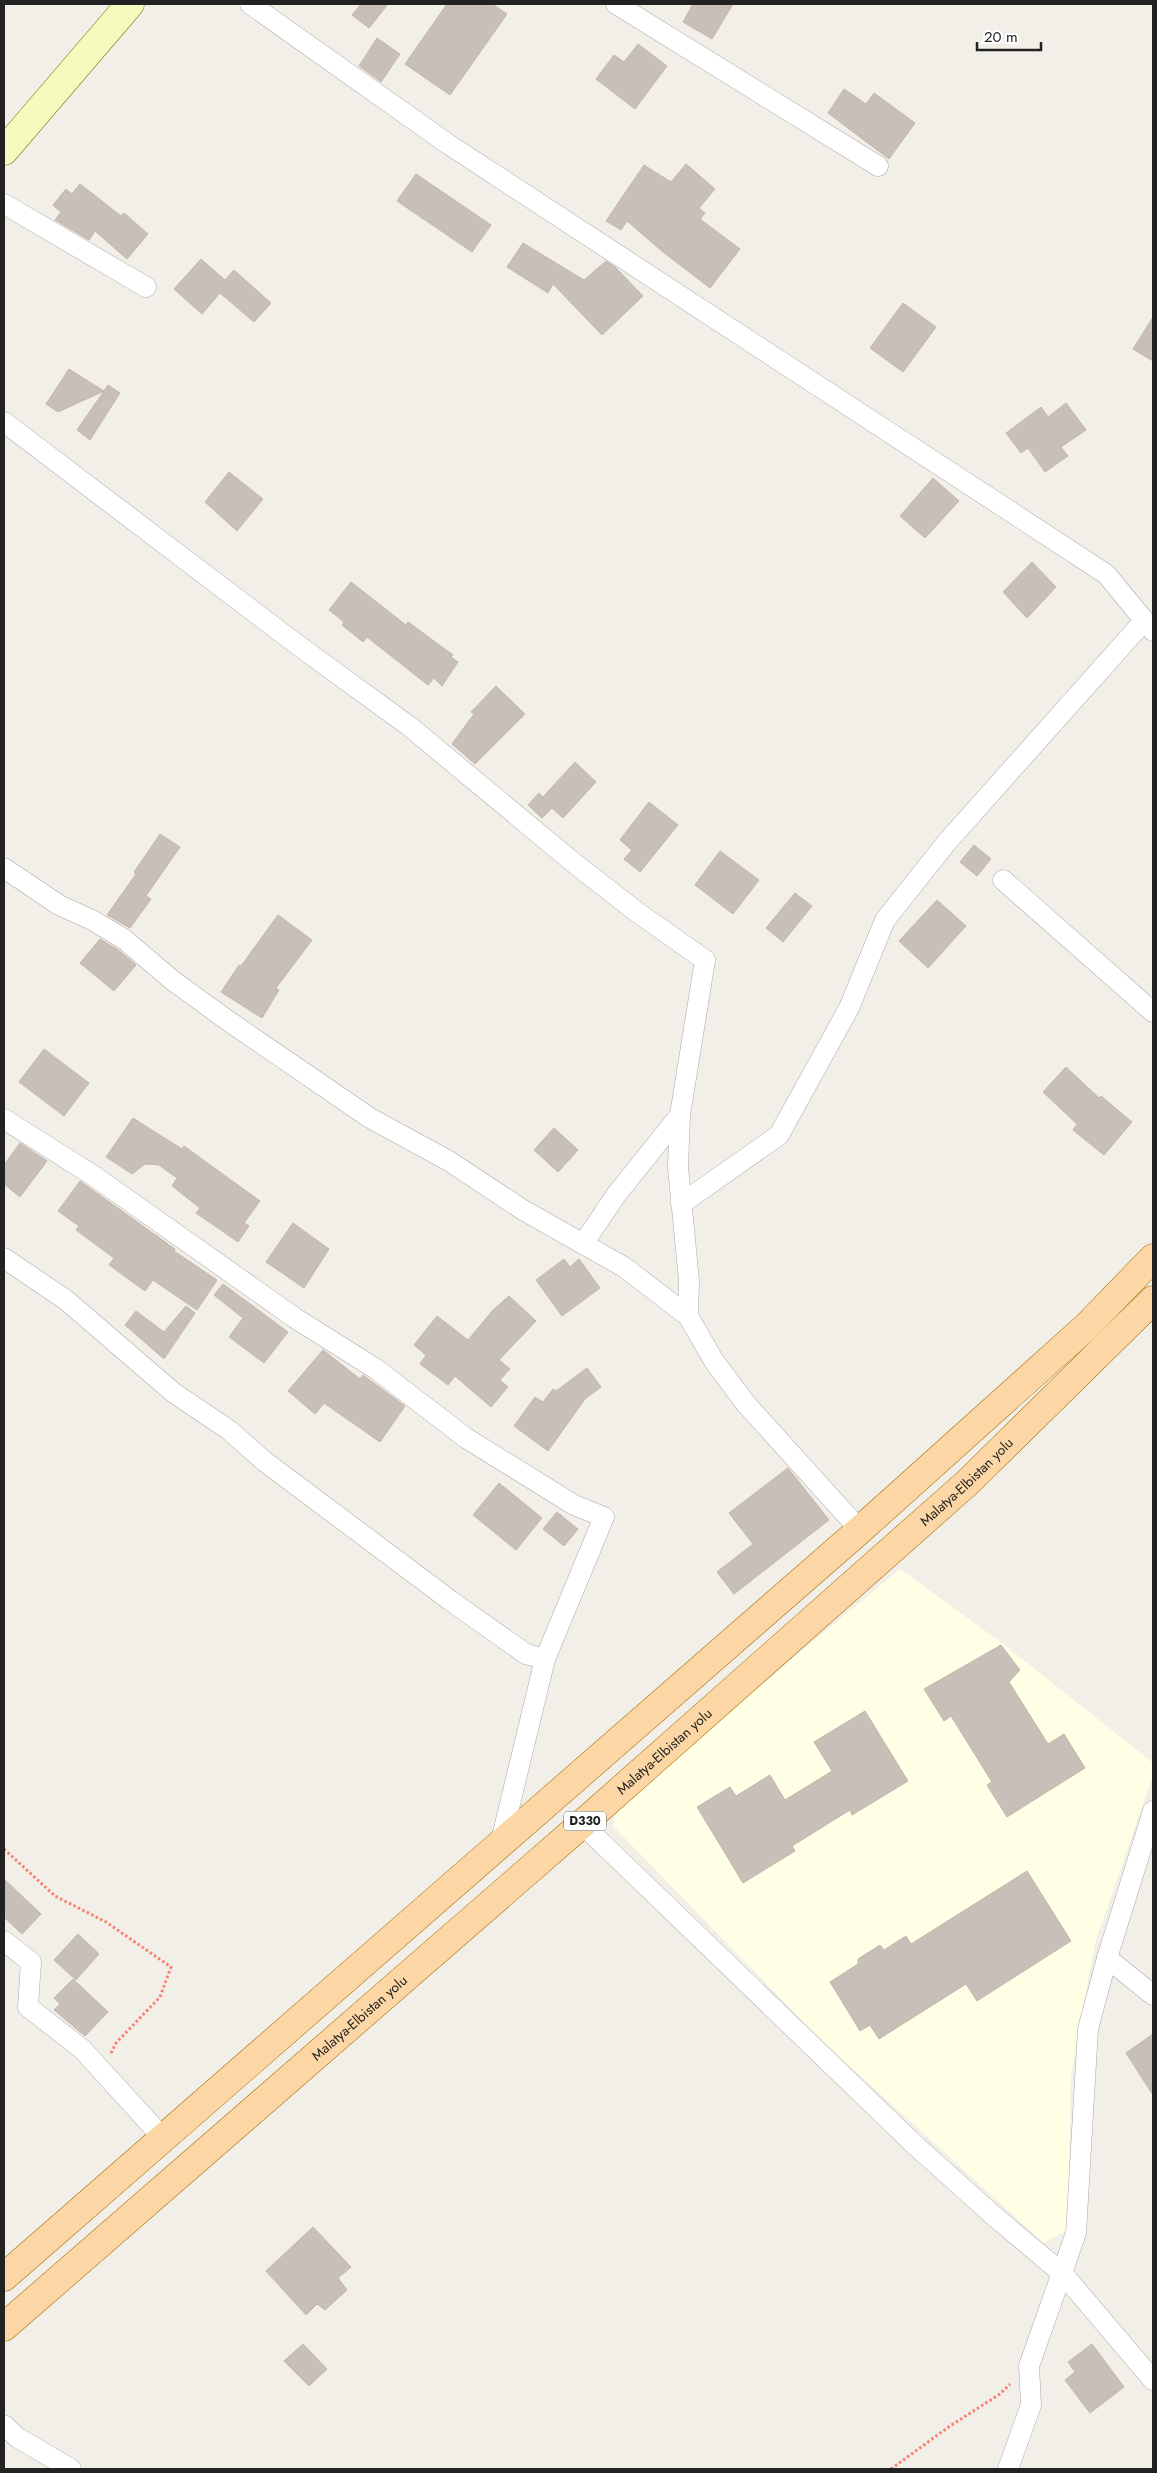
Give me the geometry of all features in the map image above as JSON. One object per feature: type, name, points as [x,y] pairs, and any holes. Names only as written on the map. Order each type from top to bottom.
[{"type":"main road","name":"D330","points":[[4,2277],[860,1530],[1087,1326],[1153,1258]]},
{"type":"main road","name":"Malatya-Elbistan yolu","points":[[4,2327],[582,1824],[967,1483],[1153,1300]]},
{"type":"street","points":[[4,151],[130,4]]},
{"type":"street","points":[[250,4],[448,144],[1106,574],[1148,626],[947,842],[885,920],[849,1008],[779,1135],[681,1204]]},
{"type":"street","points":[[616,4],[878,166]]},
{"type":"street","points":[[4,204],[146,287]]},
{"type":"street","points":[[4,422],[299,646],[409,726],[574,863],[636,912],[705,960],[680,1115],[678,1166],[689,1280],[688,1316]]},
{"type":"street","points":[[4,868],[59,905],[92,920],[124,939],[172,980],[370,1118],[449,1162],[523,1210],[624,1267],[688,1316],[714,1362],[746,1404],[860,1530]]},
{"type":"street","points":[[1003,880],[1153,1012]]},
{"type":"street","points":[[583,1244],[616,1195],[680,1115]]},
{"type":"street","points":[[4,1119],[102,1182],[295,1318],[376,1369],[466,1438],[574,1505],[604,1517],[545,1659],[500,1845]]},
{"type":"street","points":[[4,1258],[66,1300],[174,1393],[229,1430],[264,1462],[451,1602],[526,1654],[545,1659]]},
{"type":"street","points":[[1008,2469],[1031,2405],[1029,2366],[1076,2233],[1088,2029],[1107,1958],[1153,1811]]},
{"type":"street","points":[[582,1824],[916,2146],[994,2216],[1063,2274],[1153,2380]]},
{"type":"street","points":[[4,1941],[31,1962],[28,2007],[82,2049],[163,2138]]},
{"type":"street","points":[[1107,1958],[1153,1995]]},
{"type":"street","points":[[4,2425],[18,2438],[71,2469]]},
{"type":"path","points":[[4,1849],[55,1896],[106,1922],[171,1967],[160,1997],[116,2043],[102,2072]]},
{"type":"path","points":[[891,2469],[950,2426],[1000,2394],[1029,2366]]},
{"type":"shaded area","points":[[900,1569],[1006,1646],[1153,1763],[1153,1775],[1095,1943],[1071,2075],[1068,2230],[1044,2243],[822,2041],[613,1826],[616,1806]]},
{"type":"building","points":[[361,4],[388,4],[369,28],[352,15]]},
{"type":"building","points":[[447,4],[492,4],[507,14],[450,95],[405,64]]},
{"type":"building","points":[[693,4],[733,4],[712,39],[683,22]]},
{"type":"building","points":[[377,38],[400,54],[381,82],[359,66]]},
{"type":"building","points":[[638,44],[667,66],[635,109],[596,79],[614,55],[624,62]]},
{"type":"building","points":[[844,89],[866,104],[874,93],[915,123],[889,159],[828,113]]},
{"type":"building","points":[[686,164],[715,189],[699,208],[705,213],[700,219],[740,249],[710,288],[663,252],[627,221],[621,230],[606,221],[644,165],[671,182]]},
{"type":"building","points":[[416,174],[491,225],[472,252],[397,201]]},
{"type":"building","points":[[80,184],[121,216],[124,213],[148,234],[127,259],[95,231],[89,240],[55,220],[61,212],[53,205],[66,189],[72,194]]},
{"type":"building","points":[[523,243],[584,280],[606,261],[615,267],[643,296],[602,335],[553,284],[548,293],[507,267]]},
{"type":"building","points":[[201,259],[225,280],[234,270],[271,303],[254,322],[220,293],[202,314],[174,289]]},
{"type":"building","points":[[903,303],[936,327],[903,372],[870,348]]},
{"type":"building","points":[[1153,317],[1153,361],[1133,349]]},
{"type":"building","points":[[69,369],[104,391],[58,412],[46,404]]},
{"type":"building","points":[[108,385],[120,393],[90,440],[77,430]]},
{"type":"building","points":[[1066,403],[1086,430],[1061,447],[1068,456],[1045,472],[1028,448],[1021,453],[1006,433],[1041,407],[1048,417]]},
{"type":"building","points":[[229,472],[263,499],[237,531],[205,502]]},
{"type":"building","points":[[933,478],[959,501],[925,538],[900,516]]},
{"type":"building","points":[[1032,562],[1056,587],[1027,618],[1003,592]]},
{"type":"building","points":[[351,582],[406,625],[408,622],[453,655],[451,657],[458,662],[442,686],[434,678],[428,685],[367,637],[363,642],[342,625],[344,622],[329,610]]},
{"type":"building","points":[[496,686],[525,714],[475,764],[452,744],[474,714],[471,712]]},
{"type":"building","points":[[575,762],[596,782],[563,818],[552,808],[542,818],[528,805],[539,793],[543,797]]},
{"type":"building","points":[[649,802],[678,825],[640,872],[624,859],[632,850],[620,840]]},
{"type":"building","points":[[160,834],[180,847],[146,896],[151,899],[130,928],[107,915],[136,874],[134,872]]},
{"type":"building","points":[[974,845],[991,859],[977,876],[960,862]]},
{"type":"building","points":[[720,851],[759,880],[733,914],[695,885]]},
{"type":"building","points":[[795,893],[812,906],[783,942],[766,928]]},
{"type":"building","points":[[937,900],[966,926],[928,968],[899,941]]},
{"type":"building","points":[[278,915],[312,940],[276,988],[279,990],[262,1018],[221,992],[239,965],[241,966]]},
{"type":"building","points":[[100,939],[117,949],[136,965],[114,991],[80,963]]},
{"type":"building","points":[[44,1049],[89,1083],[64,1116],[19,1082]]},
{"type":"building","points":[[1066,1067],[1099,1098],[1101,1096],[1132,1122],[1104,1155],[1073,1130],[1077,1124],[1043,1092]]},
{"type":"building","points":[[133,1118],[182,1149],[184,1146],[260,1201],[244,1223],[249,1226],[238,1242],[196,1213],[200,1208],[172,1186],[177,1178],[159,1165],[145,1164],[132,1174],[106,1157]]},
{"type":"building","points":[[554,1128],[578,1150],[558,1172],[534,1150]]},
{"type":"building","points":[[20,1143],[47,1161],[20,1197],[4,1184],[4,1165]]},
{"type":"building","points":[[80,1181],[175,1249],[174,1251],[217,1280],[197,1310],[153,1280],[145,1291],[109,1265],[114,1258],[76,1230],[79,1226],[58,1211]]},
{"type":"building","points":[[293,1223],[329,1249],[304,1288],[266,1262]]},
{"type":"building","points":[[564,1259],[570,1267],[579,1259],[600,1288],[562,1316],[536,1280]]},
{"type":"building","points":[[223,1284],[288,1332],[264,1363],[229,1337],[243,1318],[214,1295]]},
{"type":"building","points":[[509,1296],[536,1321],[499,1360],[510,1369],[500,1380],[508,1387],[491,1407],[455,1376],[448,1385],[420,1364],[426,1355],[414,1345],[437,1316],[468,1340],[493,1310]]},
{"type":"building","points":[[186,1306],[195,1313],[164,1359],[125,1325],[136,1311],[164,1332]]},
{"type":"building","points":[[323,1350],[360,1379],[363,1375],[405,1406],[380,1442],[324,1403],[315,1414],[288,1391]]},
{"type":"building","points":[[587,1368],[601,1387],[585,1399],[548,1451],[514,1426],[535,1397],[543,1402],[553,1389],[556,1391]]},
{"type":"building","points":[[788,1468],[829,1520],[734,1594],[717,1572],[753,1544],[729,1513]]},
{"type":"building","points":[[499,1483],[542,1518],[516,1550],[473,1515]]},
{"type":"building","points":[[557,1512],[578,1529],[564,1546],[543,1529]]},
{"type":"building","points":[[1001,1645],[1020,1670],[1009,1682],[1048,1744],[1064,1734],[1085,1768],[1007,1817],[987,1785],[992,1782],[951,1716],[944,1721],[924,1689]]},
{"type":"building","points":[[865,1711],[908,1781],[852,1815],[850,1810],[792,1846],[795,1851],[743,1883],[697,1807],[730,1787],[736,1796],[770,1775],[785,1800],[832,1771],[814,1742]]},
{"type":"building","points":[[1027,1871],[1071,1941],[977,2001],[966,1984],[879,2039],[870,2025],[860,2031],[830,1982],[858,1964],[858,1959],[880,1945],[884,1950],[906,1936],[911,1944]]},
{"type":"building","points":[[4,1879],[41,1914],[22,1934],[4,1917]]},
{"type":"building","points":[[78,1934],[99,1954],[76,1980],[54,1960]]},
{"type":"building","points":[[73,1979],[108,2012],[85,2036],[54,2010],[60,2004],[54,1998]]},
{"type":"building","points":[[1153,2034],[1153,2095],[1126,2053]]},
{"type":"building","points":[[313,2227],[351,2267],[338,2278],[347,2290],[325,2310],[317,2304],[306,2315],[266,2271]]},
{"type":"building","points":[[303,2344],[327,2369],[309,2386],[284,2361]]},
{"type":"building","points":[[1092,2344],[1124,2387],[1090,2413],[1065,2380],[1075,2372],[1068,2362]]}]
